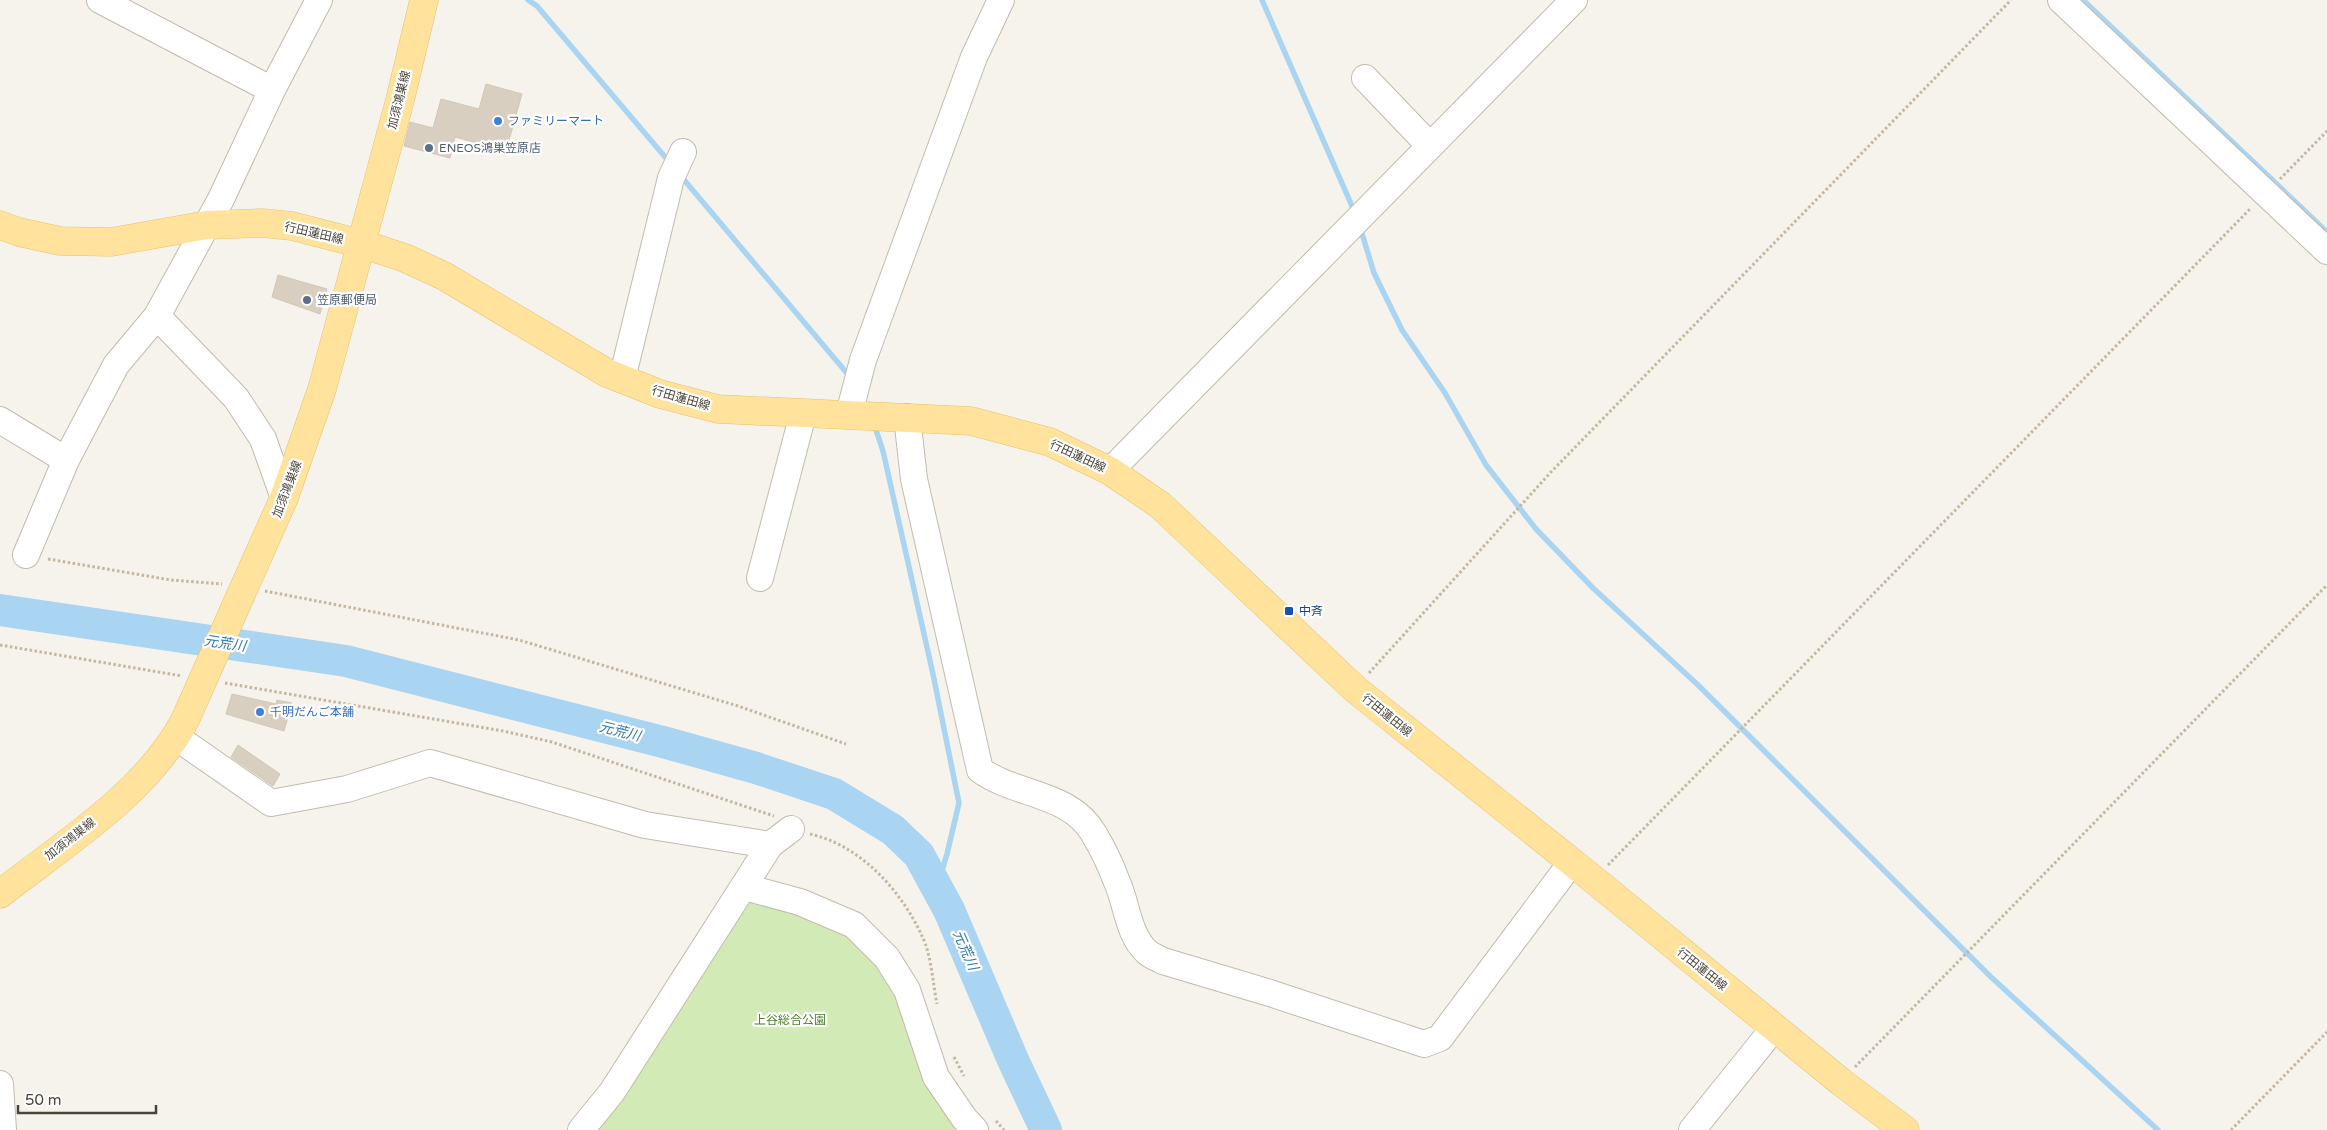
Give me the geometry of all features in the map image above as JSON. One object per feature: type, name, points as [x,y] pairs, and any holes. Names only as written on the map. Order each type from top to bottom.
[{"type":"main road","name":"加須鴻巣線","points":[[0,894],[133,788],[157,763],[176,737],[204,678],[284,498],[322,389],[362,244],[424,0]]},
{"type":"main road","name":"行田蓮田線","points":[[0,225],[19,232],[60,241],[111,242],[207,224],[262,223],[292,226],[362,244],[405,258],[444,276],[608,373],[660,394],[718,409],[971,420],[1050,442],[1110,471],[1160,505],[1355,689],[1571,863],[1594,879],[1841,1082],[1905,1130]]},
{"type":"street","points":[[100,0],[272,90]]},
{"type":"street","points":[[26,555],[66,460],[116,364],[157,316],[207,224],[272,90],[319,0]]},
{"type":"street","points":[[849,414],[863,360],[953,113],[974,58],[1002,0]]},
{"type":"street","points":[[1110,471],[1574,0]]},
{"type":"street","points":[[2061,0],[2327,250]]},
{"type":"street","points":[[1365,78],[1430,146]]},
{"type":"street","points":[[622,379],[671,178],[683,152]]},
{"type":"street","points":[[157,316],[236,398],[263,439],[284,498]]},
{"type":"street","points":[[760,578],[803,414]]},
{"type":"street","points":[[907,417],[914,479],[980,770],[993,779],[1035,793],[1073,809],[1093,832],[1118,883],[1135,936],[1147,952],[1163,961],[1270,992],[1312,1008],[1424,1044],[1440,1038],[1571,863]]},
{"type":"street","points":[[0,420],[66,460]]},
{"type":"street","points":[[176,737],[272,803],[347,789],[430,763],[644,825],[770,845]]},
{"type":"street","points":[[581,1130],[612,1092],[770,845],[790,829]]},
{"type":"street","points":[[744,887],[800,902],[854,925],[887,958],[907,990],[936,1076],[964,1118],[975,1130]]},
{"type":"street","points":[[1692,1130],[1774,1028]]},
{"type":"street","points":[[0,1084],[3,1130]]},
{"type":"path","points":[[1355,689],[1551,472],[2011,0]]},
{"type":"path","points":[[1594,879],[2327,131]]},
{"type":"path","points":[[26,555],[171,580],[199,580],[244,590],[518,640],[694,692],[846,744]]},
{"type":"path","points":[[1841,1082],[2327,586]]},
{"type":"path","points":[[0,645],[204,678],[552,742],[774,815],[790,829]]},
{"type":"path","points":[[2230,1130],[2327,1032]]},
{"type":"green space","name":"上谷総合公園","points":[[745,887],[854,925],[887,958],[964,1118],[990,1130],[574,1130]]},
{"type":"building","points":[[486,84],[522,94],[506,151],[455,137],[450,158],[404,146],[410,122],[433,128],[441,99],[479,109]]},
{"type":"building","points":[[278,275],[327,289],[320,314],[272,297]]},
{"type":"building","points":[[232,694],[276,704],[277,700],[292,703],[284,731],[226,714]]},
{"type":"building","points":[[238,745],[280,774],[273,786],[231,757]]},
{"type":"waterway","points":[[528,0],[537,6],[671,164]]},
{"type":"waterway","points":[[1262,0],[1355,213]]},
{"type":"waterway","points":[[2083,0],[2327,232]]},
{"type":"waterway","points":[[680,175],[851,378]]},
{"type":"waterway","points":[[1360,227],[1374,273],[1402,330],[1445,393],[1486,465],[1536,529],[1593,588],[1698,685],[1991,977],[2158,1130]]},
{"type":"waterway","points":[[874,424],[883,451],[933,674],[959,803],[937,888]]},
{"type":"waterway","name":"元荒川","points":[[0,610],[346,661],[663,742],[756,768],[834,794],[893,830],[919,855],[949,910],[1013,1060],[1046,1130]]},
{"type":"place","name":"ファミリーマート","points":[[498,121]]},
{"type":"place","name":"ENEOS鴻巣笠原店","points":[[429,148]]},
{"type":"place","name":"笠原郵便局","points":[[307,300]]},
{"type":"place","name":"中斉","points":[[1289,611]]},
{"type":"place","name":"千明だんご本舗","points":[[260,712]]}]
